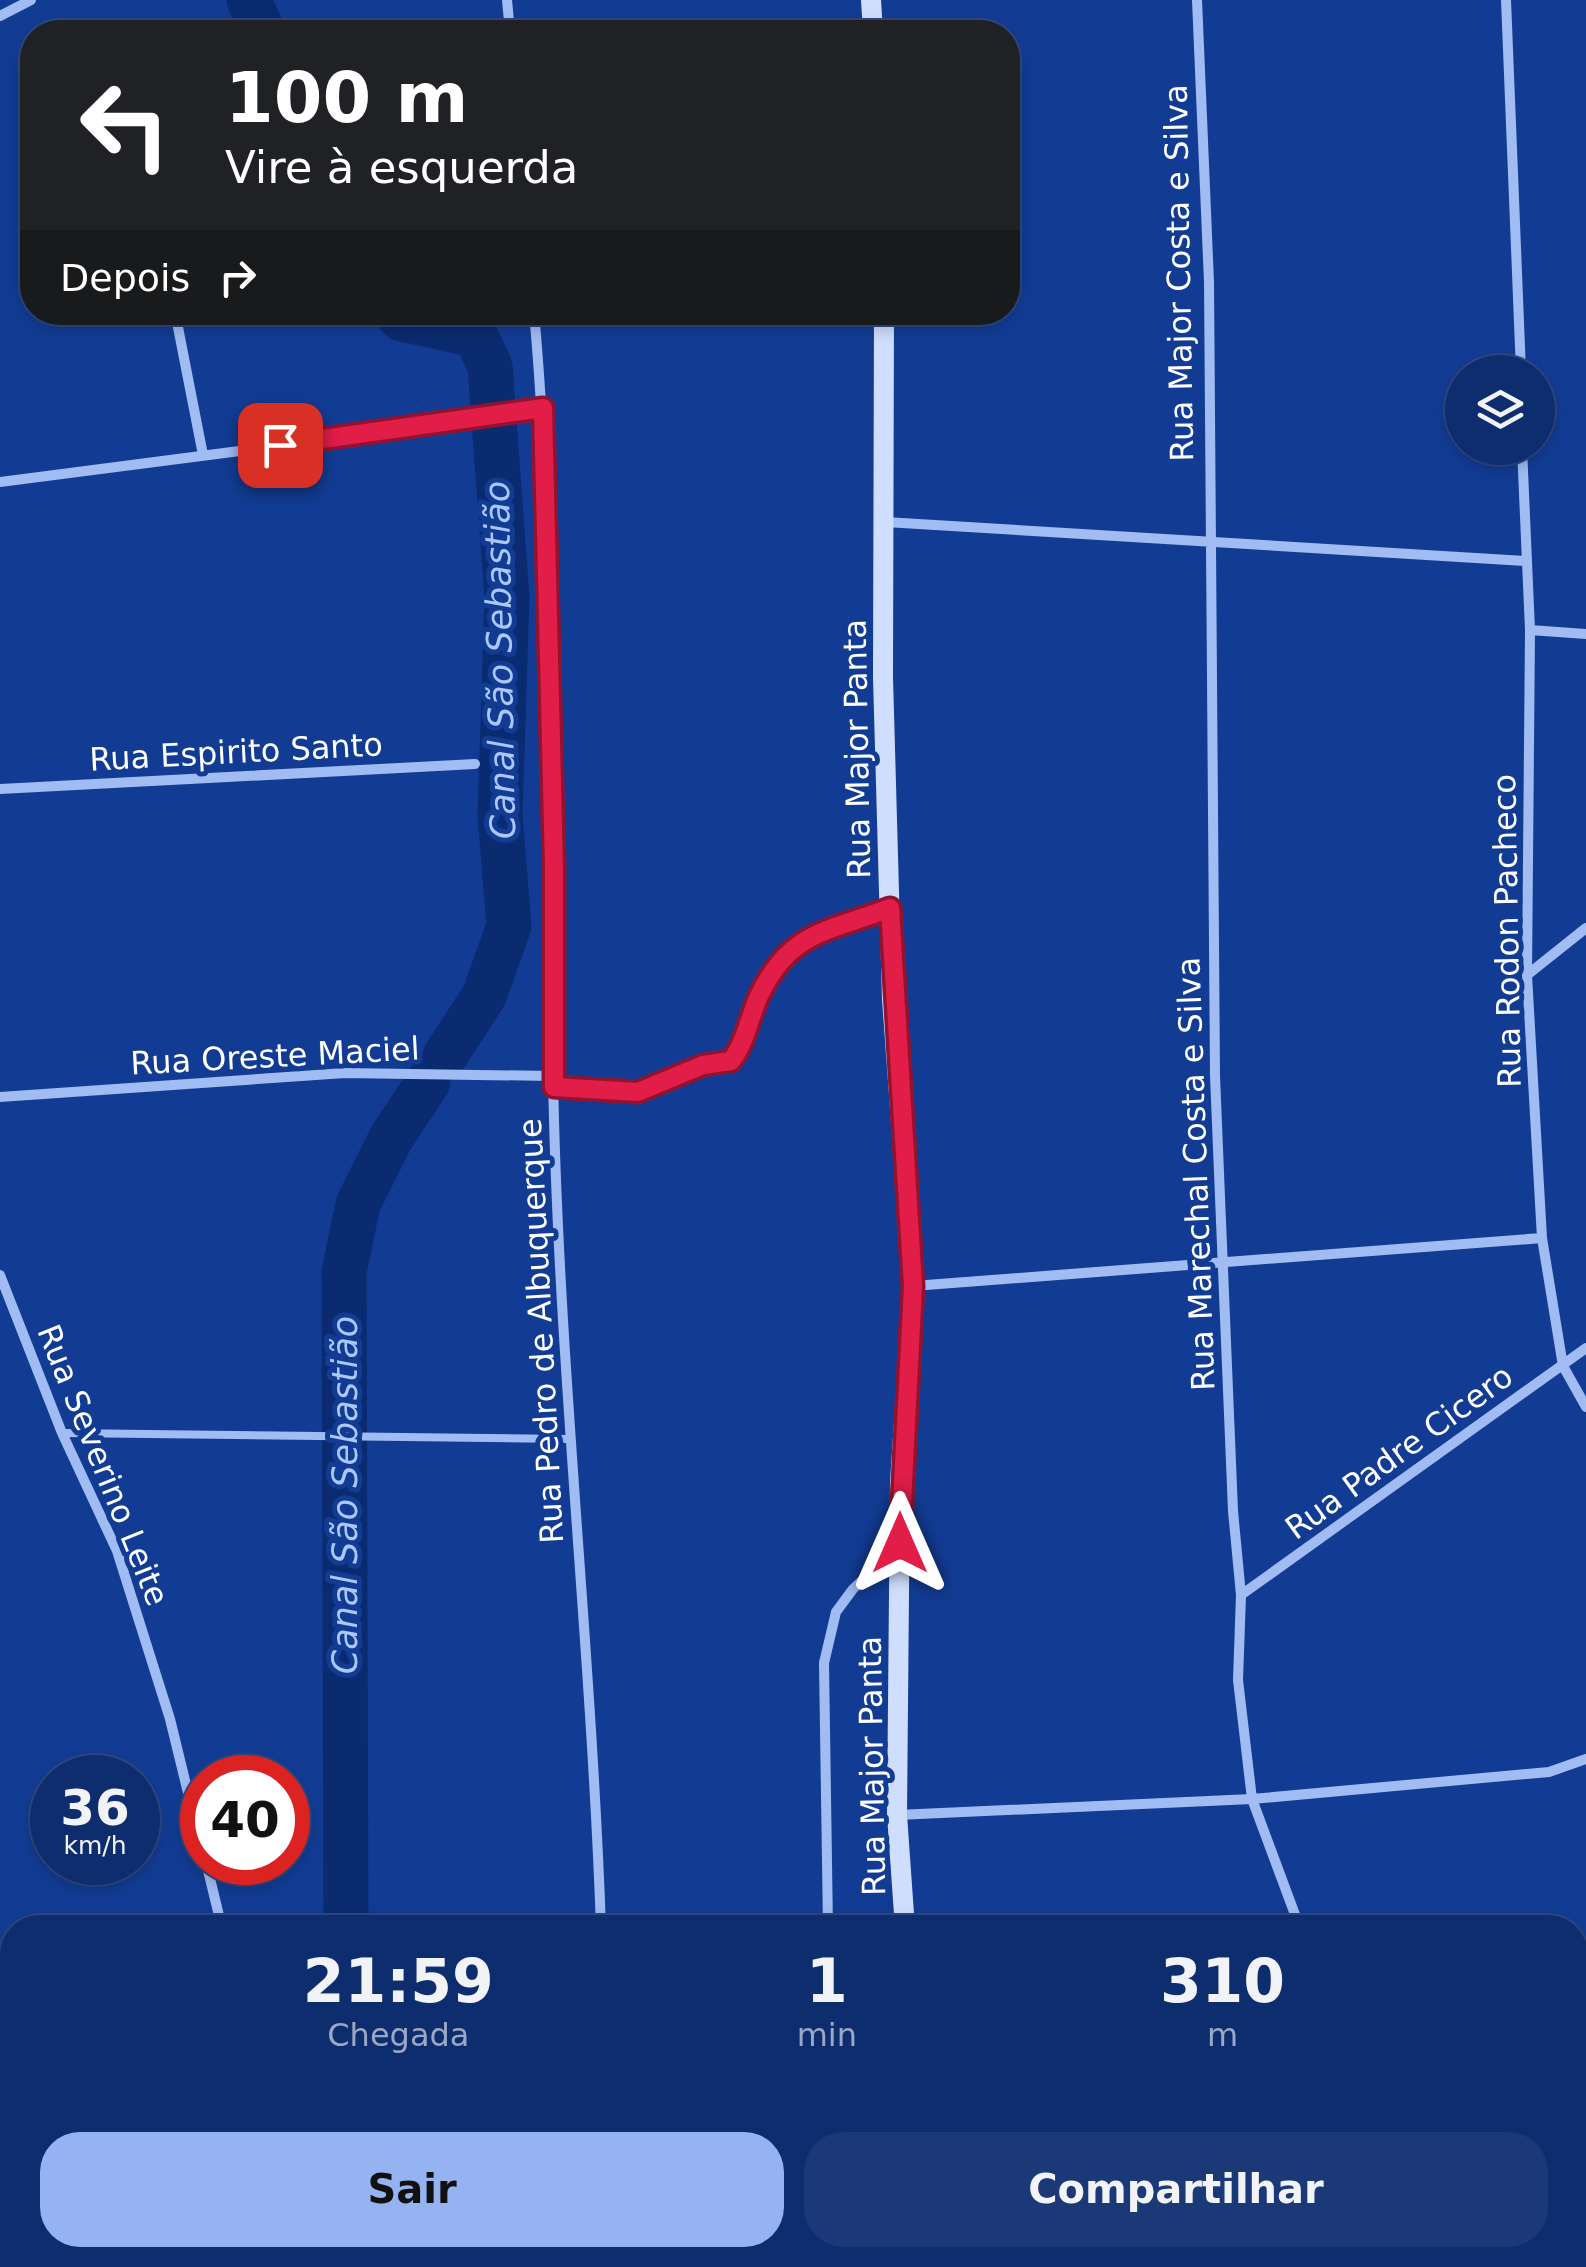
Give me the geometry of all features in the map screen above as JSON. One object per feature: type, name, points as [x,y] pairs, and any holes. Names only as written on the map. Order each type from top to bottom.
[{"type":"street","points":[[0,16],[31,0]]},
{"type":"street","name":"Rua Major Costa e Silva","points":[[1198,0],[1209,282],[1208,545]]},
{"type":"street","points":[[1506,0],[1520,355]]},
{"type":"street","points":[[177,325],[203,455]]},
{"type":"street","name":"Rua Pedro de Albuquerque","points":[[535,325],[543,408],[554,867],[553,1082],[570,1439],[600,1915]]},
{"type":"street","name":"Rua Major Panta","points":[[884,325],[883,677],[890,908],[913,1286],[900,1543],[897,1815],[903,1915]]},
{"type":"street","points":[[0,482],[472,421],[543,408]]},
{"type":"street","name":"Rua Rodon Pacheco","points":[[1522,465],[1530,630],[1527,975],[1542,1238],[1563,1366],[1586,1406]]},
{"type":"street","points":[[885,522],[1524,562]]},
{"type":"street","name":"Rua Marechal Costa e Silva","points":[[1208,545],[1215,1076],[1233,1511],[1241,1596],[1238,1680],[1252,1799],[1295,1915]]},
{"type":"street","points":[[1530,630],[1586,634]]},
{"type":"street","name":"Rua Espirito Santo","points":[[0,790],[475,764]]},
{"type":"street","name":"Rua Oreste Maciel","points":[[0,1097],[345,1074],[553,1082],[638,1092],[703,1065],[731,1061],[758,999],[789,948],[890,908]]},
{"type":"street","points":[[1527,975],[1586,928]]},
{"type":"street","points":[[913,1286],[1542,1238]]},
{"type":"street","name":"Rua Severino Leite","points":[[0,1275],[62,1433],[117,1551],[180,1760]]},
{"type":"street","name":"Rua Padre Cicero","points":[[1241,1596],[1586,1348]]},
{"type":"street","name":"Rua Major Panta","points":[[828,1915],[824,1662],[836,1612],[853,1589],[900,1543]]},
{"type":"street","points":[[897,1815],[1252,1799],[1549,1772],[1586,1759]]},
{"type":"street","points":[[212,1885],[219,1915]]},
{"type":"lane","points":[[62,1433],[336,1433],[570,1439]]},
{"type":"waterway","name":"Canal São Sebastião","points":[[249,0],[258,20]]},
{"type":"waterway","name":"Canal São Sebastião","points":[[429,325],[475,335],[490,366],[507,598],[500,815],[509,926],[484,996],[445,1056]]},
{"type":"waterway","name":"Canal São Sebastião","points":[[346,1915],[344,1272],[358,1204],[391,1138],[428,1082]]},
{"type":"route","points":[[280,445],[543,408],[554,867],[554,1087],[638,1092],[703,1065],[731,1061],[774,967],[789,948],[890,908],[892,999],[913,1286],[900,1482],[900,1543]]}]
